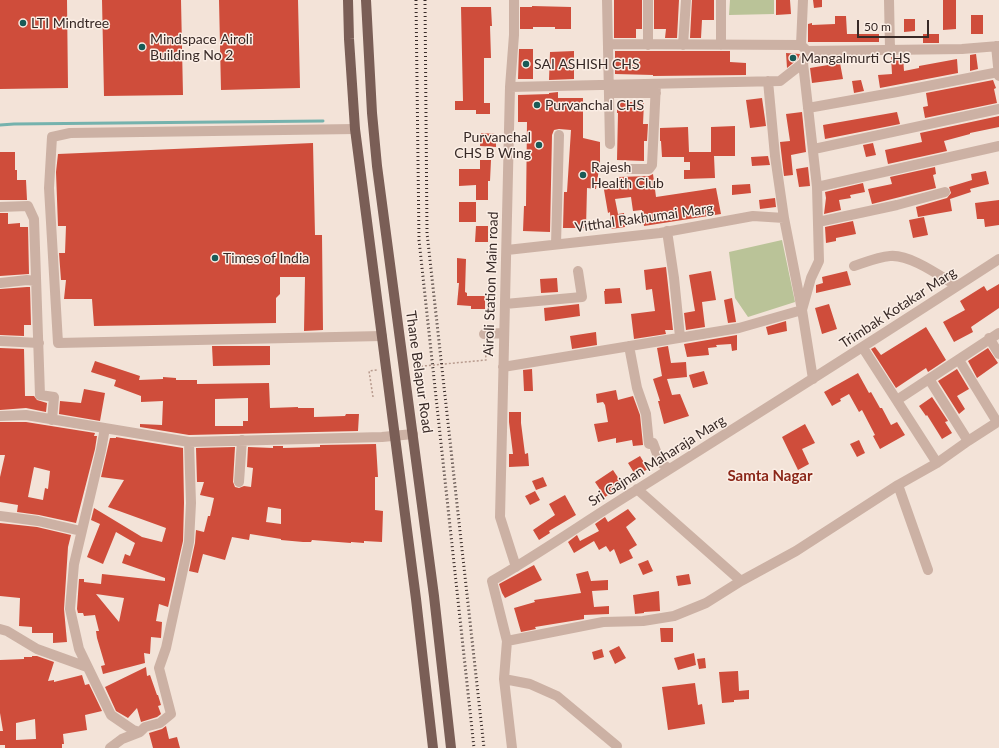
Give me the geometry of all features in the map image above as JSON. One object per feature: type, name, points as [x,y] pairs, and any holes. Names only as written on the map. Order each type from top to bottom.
[{"type":"main road","points":[[348,0],[355,129],[416,598],[433,748]]},
{"type":"main road","name":"Thane Belapur Road","points":[[366,0],[372,113],[377,166],[434,596],[451,748]]},
{"type":"street","name":"Airoli Station Main road","points":[[514,0],[514,35],[510,87],[500,517],[516,567]]},
{"type":"street","points":[[607,0],[610,144]]},
{"type":"street","points":[[648,0],[648,45]]},
{"type":"street","points":[[683,45],[686,0]]},
{"type":"street","points":[[721,0],[721,45]]},
{"type":"street","points":[[802,310],[811,278],[819,260],[817,187],[814,149],[803,63],[803,0]]},
{"type":"street","points":[[890,0],[890,49]]},
{"type":"street","points":[[608,44],[890,49],[962,49],[998,46],[999,76]]},
{"type":"street","points":[[510,87],[610,89],[656,88],[780,81],[803,63]]},
{"type":"street","points":[[808,108],[999,72]]},
{"type":"street","points":[[768,81],[775,156],[784,218],[802,310],[813,379]]},
{"type":"street","points":[[628,169],[649,169],[652,167],[656,88]]},
{"type":"street","points":[[814,149],[999,109]]},
{"type":"street","points":[[355,129],[70,133],[52,137],[49,188],[58,343],[382,336]]},
{"type":"street","points":[[556,244],[559,135]]},
{"type":"street","points":[[817,187],[999,146]]},
{"type":"street","points":[[818,222],[898,205],[945,192]]},
{"type":"street","points":[[0,207],[28,206],[34,218],[40,395],[54,397],[52,420]]},
{"type":"street","name":"Vitthal Rakhumai Marg","points":[[507,250],[668,231],[753,216],[784,218]]},
{"type":"street","points":[[668,231],[680,337]]},
{"type":"street","points":[[854,266],[876,258],[892,256],[907,259],[958,286]]},
{"type":"street","name":"Trimbak Kotakar Marg","points":[[813,379],[999,259]]},
{"type":"street","points":[[505,304],[582,297],[578,271]]},
{"type":"street","points":[[0,283],[27,280],[36,281]]},
{"type":"street","points":[[503,367],[739,328],[802,310]]},
{"type":"street","points":[[897,400],[959,360],[989,338],[999,333]]},
{"type":"street","points":[[484,334],[504,334]]},
{"type":"street","points":[[989,338],[999,354]]},
{"type":"street","points":[[0,341],[39,343]]},
{"type":"street","points":[[629,346],[637,388],[646,414],[649,444],[653,443],[660,462],[669,469]]},
{"type":"street","points":[[863,348],[937,463]]},
{"type":"street","points":[[512,748],[504,679],[508,641],[602,622],[643,621],[674,616],[706,603],[740,581],[796,551],[898,485],[937,463],[998,422],[959,360]]},
{"type":"street","name":"Sri Gajnan Maharaja Marg","points":[[508,641],[492,581],[813,379]]},
{"type":"street","points":[[929,379],[968,441]]},
{"type":"street","points":[[0,416],[26,415],[189,442],[395,436],[413,434]]},
{"type":"street","points":[[105,428],[74,564],[70,609],[79,649],[110,715],[133,730],[140,732]]},
{"type":"street","points":[[239,482],[242,440]]},
{"type":"street","points":[[110,748],[122,740],[140,732],[146,727],[160,723],[171,714],[159,668],[166,648],[189,542],[191,503],[189,442]]},
{"type":"street","points":[[898,485],[928,570]]},
{"type":"street","points":[[637,490],[740,581]]},
{"type":"street","points":[[0,516],[38,521],[81,531]]},
{"type":"street","points":[[0,628],[37,649],[88,667]]},
{"type":"street","points":[[504,679],[530,684],[557,696],[617,746]]},
{"type":"path","points":[[411,367],[486,360],[484,334]]},
{"type":"path","points":[[418,367],[427,405]]},
{"type":"path","points":[[373,397],[369,371],[383,370]]},
{"type":"green space","points":[[730,0],[774,0],[774,14],[729,15]]},
{"type":"green space","points":[[782,240],[795,302],[748,317],[735,298],[729,252]]},
{"type":"building","points":[[0,0],[67,0],[68,88],[0,89]]},
{"type":"building","name":"Mindspace Airoli Building No 2","points":[[102,0],[181,0],[183,95],[104,96]]},
{"type":"building","points":[[219,0],[298,0],[300,88],[221,90]]},
{"type":"building","points":[[614,0],[642,0],[642,29],[636,29],[636,38],[614,38]]},
{"type":"building","points":[[654,0],[679,0],[677,38],[665,38],[666,29],[654,29]]},
{"type":"building","points":[[692,0],[714,0],[714,20],[702,20],[701,38],[690,38]]},
{"type":"building","points":[[776,0],[790,0],[791,14],[776,15]]},
{"type":"building","points":[[813,0],[822,0],[822,7],[814,8]]},
{"type":"building","points":[[943,0],[956,0],[956,29],[943,30]]},
{"type":"building","points":[[461,7],[491,7],[491,58],[484,58],[484,103],[490,103],[490,114],[476,114],[476,110],[455,110],[455,101],[463,101]]},
{"type":"building","points":[[520,7],[571,7],[571,29],[533,27],[533,29],[520,29]]},
{"type":"building","points":[[971,15],[983,15],[983,34],[971,34]]},
{"type":"building","points":[[835,16],[846,16],[847,34],[879,34],[879,42],[808,42],[808,24],[835,24]]},
{"type":"building","points":[[904,19],[915,19],[915,31],[904,32]]},
{"type":"building","points":[[923,34],[939,34],[939,43],[923,43]]},
{"type":"building","name":"SAI ASHISH CHS","points":[[519,49],[533,49],[533,79],[518,79]]},
{"type":"building","points":[[574,51],[574,79],[549,80],[550,52]]},
{"type":"building","points":[[615,51],[730,51],[730,62],[746,63],[746,75],[653,76],[615,74]]},
{"type":"building","name":"Mangalmurti CHS","points":[[786,53],[800,54],[798,59],[787,68]]},
{"type":"building","points":[[976,54],[978,69],[970,71],[970,55]]},
{"type":"building","points":[[903,56],[904,71],[919,68],[919,66],[957,59],[958,73],[880,88],[878,75],[892,74],[891,57]]},
{"type":"building","points":[[840,63],[843,79],[812,83],[810,68]]},
{"type":"building","points":[[861,80],[864,91],[854,93],[852,81]]},
{"type":"building","points":[[993,80],[996,88],[994,89],[997,103],[925,118],[923,107],[928,106],[926,93]]},
{"type":"building","points":[[558,92],[558,98],[583,98],[583,138],[600,142],[600,162],[596,189],[587,188],[586,228],[563,228],[564,192],[567,192],[571,130],[554,130],[552,135],[550,232],[523,231],[524,206],[526,206],[527,122],[518,122],[518,95],[549,94]]},
{"type":"building","points":[[762,98],[766,126],[750,128],[746,100]]},
{"type":"building","points":[[617,102],[644,102],[643,124],[648,124],[647,141],[644,141],[644,161],[617,160]]},
{"type":"building","points":[[802,112],[806,152],[791,155],[793,175],[784,176],[780,142],[790,141],[786,114]]},
{"type":"building","points":[[897,112],[900,124],[825,139],[823,125]]},
{"type":"building","points":[[999,116],[999,127],[970,133],[944,141],[947,151],[888,164],[885,150],[922,142],[920,133]]},
{"type":"building","points":[[735,126],[735,156],[714,156],[715,178],[684,179],[684,170],[690,170],[690,162],[684,162],[684,157],[662,157],[660,128],[688,127],[689,152],[711,152],[711,127]]},
{"type":"building","points":[[481,133],[496,134],[496,147],[480,146]]},
{"type":"building","points":[[313,143],[315,235],[322,235],[323,330],[304,331],[305,277],[280,277],[280,294],[276,298],[276,323],[94,326],[92,299],[64,299],[66,280],[61,280],[59,253],[65,253],[66,226],[58,226],[56,172],[58,154]]},
{"type":"building","points":[[873,143],[876,155],[866,157],[863,145]]},
{"type":"building","points":[[0,152],[15,152],[15,170],[17,170],[17,180],[26,180],[27,200],[0,200]]},
{"type":"building","points":[[768,156],[770,165],[752,166],[751,157]]},
{"type":"building","points":[[480,160],[491,160],[490,181],[488,181],[488,200],[476,200],[476,185],[459,186],[459,169],[480,169]]},
{"type":"building","points":[[808,167],[810,186],[799,187],[796,169]]},
{"type":"building","points":[[935,167],[936,174],[933,175],[936,188],[872,204],[868,189],[892,184],[890,177]]},
{"type":"building","points":[[986,171],[989,184],[970,189],[971,192],[950,199],[952,211],[918,217],[916,207],[947,198],[951,193],[949,187],[972,180],[971,174]]},
{"type":"building","points":[[653,174],[656,197],[716,188],[721,214],[644,226],[642,210],[633,211],[631,197],[615,199],[618,214],[624,213],[625,227],[611,229],[610,212],[608,213],[603,184],[619,183],[618,177],[649,176]]},
{"type":"building","points":[[863,183],[865,192],[850,195],[851,198],[839,200],[841,210],[824,214],[826,198],[825,192]]},
{"type":"building","points":[[750,184],[751,193],[732,195],[732,185]]},
{"type":"building","points":[[775,198],[776,207],[760,209],[759,200]]},
{"type":"building","points":[[999,200],[999,225],[985,227],[984,219],[977,219],[975,203]]},
{"type":"building","points":[[459,202],[476,202],[476,222],[459,222]]},
{"type":"building","points":[[0,213],[8,213],[8,224],[20,223],[20,227],[28,227],[29,274],[0,276]]},
{"type":"building","points":[[924,217],[928,235],[913,238],[909,220]]},
{"type":"building","points":[[853,221],[856,234],[836,238],[836,241],[826,243],[825,227]]},
{"type":"building","points":[[476,226],[488,226],[488,242],[475,242]]},
{"type":"building","points":[[457,258],[466,259],[465,292],[467,293],[467,296],[485,296],[485,309],[471,309],[471,306],[457,305],[459,283],[457,283]]},
{"type":"building","points":[[666,267],[673,330],[665,330],[666,334],[634,339],[631,314],[655,311],[652,289],[646,290],[644,270]]},
{"type":"building","points":[[711,271],[716,300],[702,302],[705,327],[686,330],[684,313],[695,311],[689,275]]},
{"type":"building","points":[[847,271],[851,285],[816,293],[816,285],[823,283],[822,277]]},
{"type":"building","points":[[557,278],[558,292],[541,293],[540,279]]},
{"type":"building","points":[[999,284],[999,308],[971,327],[973,332],[954,342],[943,322],[965,310],[960,301],[984,286],[987,291]]},
{"type":"building","points":[[30,287],[31,325],[24,325],[24,336],[0,335],[0,289]]},
{"type":"building","points":[[620,288],[622,303],[605,304],[605,289]]},
{"type":"building","points":[[732,298],[736,322],[728,323],[724,300]]},
{"type":"building","points":[[579,304],[580,316],[545,321],[544,308]]},
{"type":"building","points":[[829,304],[837,329],[822,334],[815,308]]},
{"type":"building","points":[[786,321],[787,331],[768,335],[766,327]]},
{"type":"building","points":[[926,327],[946,360],[928,372],[926,368],[896,388],[871,349],[875,347],[881,355]]},
{"type":"building","points":[[596,332],[597,345],[572,349],[570,336]]},
{"type":"building","points":[[737,335],[737,350],[732,351],[731,344],[716,345],[717,347],[708,348],[709,355],[687,357],[684,344]]},
{"type":"building","points":[[212,346],[270,346],[270,365],[213,366]]},
{"type":"building","points":[[668,346],[671,363],[686,362],[687,377],[667,379],[672,395],[680,394],[689,416],[664,424],[658,401],[660,401],[653,379],[662,376],[657,348]]},
{"type":"building","points":[[0,348],[24,349],[25,396],[34,396],[37,400],[47,403],[46,412],[26,408],[0,410]]},
{"type":"building","points":[[988,348],[998,363],[977,378],[968,361]]},
{"type":"building","points":[[95,361],[140,376],[139,380],[163,379],[163,377],[176,378],[176,380],[197,380],[197,384],[269,383],[270,408],[314,408],[314,417],[359,414],[358,431],[189,435],[140,427],[140,424],[162,425],[163,401],[141,402],[141,396],[114,386],[116,380],[91,372]],"holes":[[[248,398],[248,421],[243,421],[243,426],[215,426],[215,399]]]},
{"type":"building","points":[[532,369],[533,391],[524,391],[523,370]]},
{"type":"building","points":[[957,369],[969,389],[957,396],[965,409],[959,414],[938,381]]},
{"type":"building","points":[[704,371],[708,384],[693,388],[689,375]]},
{"type":"building","points":[[858,373],[869,393],[871,392],[880,408],[882,408],[891,425],[897,422],[905,435],[880,449],[873,436],[875,435],[862,410],[859,412],[849,394],[832,406],[824,392]]},
{"type":"building","points":[[84,389],[105,393],[100,421],[59,414],[60,401],[81,403]]},
{"type":"building","points":[[616,390],[618,400],[633,396],[640,415],[643,445],[633,446],[632,440],[616,443],[616,438],[598,442],[594,424],[608,422],[605,405],[603,402],[597,403],[596,394]]},
{"type":"building","points":[[932,397],[948,421],[945,422],[952,433],[942,439],[927,415],[926,416],[919,406]]},
{"type":"building","points":[[509,412],[521,412],[525,454],[528,453],[529,466],[509,467],[509,454],[513,454]]},
{"type":"building","points":[[0,422],[26,422],[95,433],[94,436],[97,436],[95,449],[76,523],[17,512],[18,505],[0,502],[0,477],[5,455],[0,455]],"holes":[[[34,467],[50,471],[48,489],[45,488],[43,500],[28,497]]]},
{"type":"building","points":[[805,424],[815,443],[802,449],[809,464],[798,470],[782,437]]},
{"type":"building","points":[[110,438],[183,448],[183,541],[168,607],[159,604],[156,621],[162,622],[161,638],[151,637],[150,654],[144,653],[145,663],[103,674],[101,666],[105,665],[97,638],[96,631],[99,631],[95,615],[84,616],[83,613],[78,613],[79,579],[84,579],[84,582],[101,584],[102,574],[165,581],[165,578],[122,563],[125,554],[130,556],[135,543],[116,532],[103,564],[87,557],[100,524],[91,520],[94,508],[142,537],[162,542],[166,528],[108,507],[124,480],[101,477]],"holes":[[[96,594],[124,598],[119,622]]]},
{"type":"building","points":[[859,440],[865,453],[857,457],[850,444]]},
{"type":"building","points":[[376,444],[378,477],[375,477],[375,510],[383,511],[382,542],[364,541],[364,543],[351,543],[312,540],[311,542],[303,542],[281,540],[250,534],[249,540],[232,537],[225,560],[203,554],[198,573],[189,571],[195,543],[196,530],[204,532],[208,516],[210,516],[214,498],[200,495],[204,482],[197,482],[196,448],[235,447],[233,482],[235,487],[239,488],[244,486],[251,487],[253,468],[247,467],[248,447],[320,447],[320,445]],"holes":[[[268,507],[281,509],[281,524],[266,522]]]},
{"type":"building","points":[[640,456],[648,469],[636,476],[628,463]]},
{"type":"building","points":[[613,470],[623,485],[605,497],[595,482]]},
{"type":"building","points":[[543,477],[547,486],[536,490],[532,481]]},
{"type":"building","points":[[535,491],[540,500],[530,505],[525,496]]},
{"type":"building","points":[[565,495],[576,515],[549,531],[550,533],[539,540],[533,530],[555,515],[549,504]]},
{"type":"building","points":[[628,509],[636,519],[626,527],[637,545],[629,550],[633,558],[620,564],[614,549],[610,552],[606,546],[599,550],[594,541],[574,553],[568,542],[577,535],[580,541],[599,531],[595,524],[605,517],[608,522]]},
{"type":"building","points":[[0,523],[37,527],[71,535],[68,547],[64,609],[67,642],[53,643],[53,633],[32,633],[32,627],[19,626],[20,598],[0,596]]},
{"type":"building","points":[[648,560],[653,571],[643,575],[638,564]]},
{"type":"building","points":[[534,565],[542,580],[505,598],[499,584]]},
{"type":"building","points":[[588,571],[591,581],[608,580],[608,590],[592,591],[594,607],[609,606],[609,614],[584,615],[584,619],[535,627],[536,629],[521,632],[514,608],[535,602],[534,600],[581,593],[576,574]]},
{"type":"building","points":[[689,574],[691,584],[678,586],[676,576]]},
{"type":"building","points":[[659,591],[660,611],[635,614],[633,595]]},
{"type":"building","points":[[660,628],[673,628],[673,642],[661,642]]},
{"type":"building","points":[[619,646],[626,658],[615,664],[609,651]]},
{"type":"building","points":[[602,649],[604,657],[594,660],[592,652]]},
{"type":"building","points":[[694,653],[696,665],[678,670],[674,658]]},
{"type":"building","points":[[37,656],[54,662],[48,681],[54,680],[54,682],[82,675],[85,685],[89,684],[102,711],[85,715],[87,730],[63,734],[64,744],[62,744],[62,748],[5,748],[5,745],[0,745],[0,731],[3,731],[0,713],[0,660],[24,659],[24,657]],"holes":[[[35,719],[36,739],[16,740],[16,723]]]},
{"type":"building","points":[[705,658],[706,668],[699,669],[697,659]]},
{"type":"building","points":[[146,667],[147,676],[150,675],[158,695],[161,705],[158,706],[161,714],[157,717],[141,722],[137,708],[128,718],[116,711],[105,687]]},
{"type":"building","points":[[738,671],[739,691],[749,690],[749,699],[734,700],[734,702],[722,703],[719,672]]},
{"type":"building","points":[[695,683],[698,705],[702,704],[705,724],[668,730],[662,687]]},
{"type":"building","points":[[166,726],[169,739],[177,737],[180,748],[153,748],[149,733],[162,729]]},
{"type":"waterway","points":[[0,125],[323,121]]},
{"type":"railway","points":[[416,0],[419,240],[474,748]]},
{"type":"railway","points":[[425,0],[427,233],[484,748]]},
{"type":"place","name":"LTI Mindtree","points":[[23,23]]},
{"type":"place","name":"Mindspace Airoli Building No 2","points":[[142,47]]},
{"type":"place","name":"Mangalmurti CHS","points":[[793,58]]},
{"type":"place","name":"SAI ASHISH CHS","points":[[526,64]]},
{"type":"place","name":"Purvanchal CHS","points":[[537,105]]},
{"type":"place","name":"Purvanchal CHS B Wing","points":[[539,145]]},
{"type":"place","name":"Rajesh Health Club","points":[[583,175]]},
{"type":"place","name":"Times of India","points":[[215,258]]},
{"type":"district","name":"Samta Nagar","points":[[770,476]]}]
